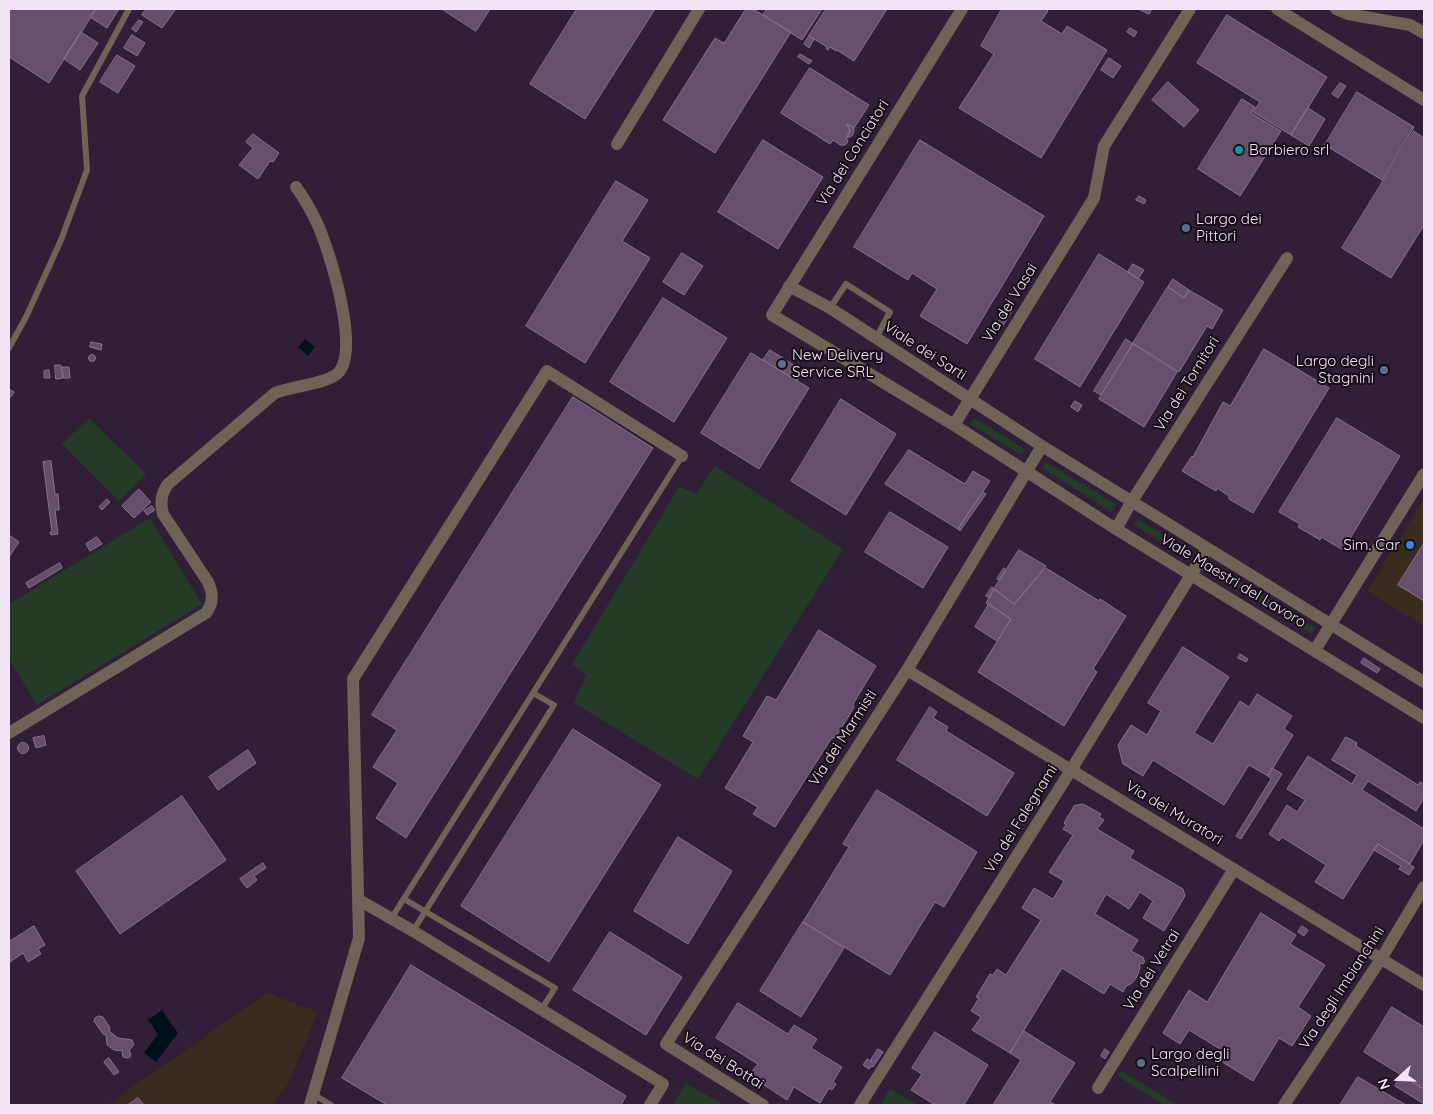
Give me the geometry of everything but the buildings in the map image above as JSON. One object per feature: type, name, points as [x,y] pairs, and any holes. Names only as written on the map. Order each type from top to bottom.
[{"type":"street","points":[[617,144],[699,9]]},
{"type":"street","name":"Via dei Conciatori","points":[[954,425],[772,315],[962,9]]},
{"type":"street","name":"Via dei Vasai","points":[[954,425],[1094,198],[1104,146],[1190,9]]},
{"type":"street","points":[[1278,9],[1424,100]]},
{"type":"street","points":[[1336,9],[1348,14],[1410,25],[1424,34]]},
{"type":"street","points":[[9,733],[206,613],[212,600],[212,590],[163,514],[160,505],[164,490],[168,484],[275,393],[285,388],[330,378],[338,374],[346,358],[346,340],[340,291],[316,221],[308,204],[296,187]]},
{"type":"street","name":"Via dei Tornitori","points":[[1116,529],[1287,258]]},
{"type":"street","name":"Viale dei Sarti","points":[[789,286],[830,308],[1042,446]]},
{"type":"street","points":[[312,1100],[360,938],[354,679],[547,371],[682,456]]},
{"type":"street","points":[[954,425],[1025,472]]},
{"type":"street","name":"Viale Maestri del Lavoro","points":[[1042,446],[1424,682]]},
{"type":"street","name":"Via dei Marmisti","points":[[666,1044],[907,670],[1042,446]]},
{"type":"street","name":"Viale Maestri del Lavoro","points":[[1025,472],[1424,718]]},
{"type":"street","points":[[1315,650],[1424,474]]},
{"type":"street","name":"Via dei Falegnami","points":[[860,1105],[1071,770],[1207,549]]},
{"type":"street","name":"Via dei Muratori","points":[[907,670],[1424,985]]},
{"type":"street","name":"Via dei Vetrai","points":[[1098,1088],[1234,869]]},
{"type":"street","name":"Via degli Imbianchini","points":[[1284,1105],[1382,959],[1424,887]]},
{"type":"street","points":[[359,900],[663,1084],[650,1105]]},
{"type":"street","name":"Via dei Bottai","points":[[666,1044],[763,1105]]},
{"type":"lane","points":[[9,348],[27,315],[61,240],[87,170],[82,96],[129,9]]},
{"type":"lane","points":[[830,308],[846,284],[890,312],[876,338]]},
{"type":"lane","points":[[391,919],[682,456]]},
{"type":"lane","points":[[413,931],[554,705],[534,693]]},
{"type":"lane","points":[[404,899],[555,988],[541,1010]]},
{"type":"lane","points":[[312,1100],[331,1105]]},
{"type":"shaded area","name":"Sim. Car","points":[[1424,498],[1424,626],[1367,591]]},
{"type":"shaded area","points":[[267,993],[318,1012],[288,1084],[274,1105],[107,1105]]},
{"type":"green space","points":[[89,418],[146,474],[119,501],[62,444]]},
{"type":"green space","points":[[974,418],[1025,449],[1021,455],[970,424]]},
{"type":"green space","points":[[1046,462],[1117,505],[1112,512],[1042,468]]},
{"type":"green space","points":[[715,466],[843,549],[698,779],[574,703],[586,675],[572,664],[679,487],[697,493]]},
{"type":"green space","points":[[150,518],[202,604],[37,705],[9,659],[9,604]]},
{"type":"green space","points":[[1138,519],[1190,552],[1186,558],[1134,525]]},
{"type":"green space","points":[[1211,564],[1315,628],[1312,634],[1208,570]]},
{"type":"green space","points":[[1123,1071],[1178,1105],[1164,1105],[1125,1081],[1118,1075]]},
{"type":"green space","points":[[686,1083],[724,1105],[673,1105]]},
{"type":"green space","points":[[890,1089],[918,1105],[880,1105]]},
{"type":"water","points":[[305,339],[315,347],[308,356],[298,347]]},
{"type":"water","points":[[162,1010],[178,1033],[156,1062],[144,1053],[158,1034],[148,1020]]},
{"type":"place","name":"Barbiero srl","points":[[1239,150]]},
{"type":"place","name":"Largo dei Pittori","points":[[1186,228]]},
{"type":"place","name":"New Delivery Service SRL","points":[[782,364]]},
{"type":"place","name":"Largo degli Stagnini","points":[[1384,370]]},
{"type":"place","name":"Sim. Car","points":[[1410,545]]},
{"type":"place","name":"Largo degli Scalpellini","points":[[1141,1063]]}]
